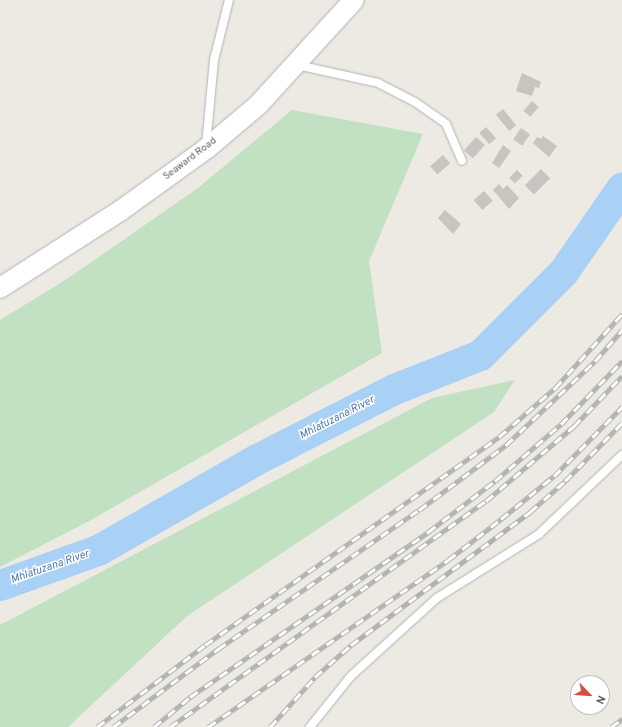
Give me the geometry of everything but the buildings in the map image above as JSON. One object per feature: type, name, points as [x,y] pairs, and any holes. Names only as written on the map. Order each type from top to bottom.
[{"type":"street","name":"Seaward Road","points":[[0,288],[120,211],[206,149],[258,105],[297,65],[354,0]]},
{"type":"lane","points":[[206,149],[214,60],[229,0]]},
{"type":"lane","points":[[297,65],[378,83],[415,102],[446,124],[462,161]]},
{"type":"lane","points":[[310,727],[351,676],[436,598],[539,534],[622,455]]},
{"type":"green space","points":[[292,110],[423,134],[369,261],[382,353],[91,520],[0,567],[0,320],[67,279],[198,188]]},
{"type":"green space","points":[[515,380],[494,412],[187,616],[68,727],[0,727],[0,625],[432,398]]},
{"type":"waterway","name":"Mhlatuzana River","points":[[0,585],[98,550],[257,459],[394,389],[480,355],[563,272],[622,187]]},
{"type":"railway","points":[[97,727],[205,645],[499,437],[555,388],[622,314]]},
{"type":"railway","points":[[113,727],[218,649],[419,510],[506,445],[595,361],[622,330]]},
{"type":"railway","points":[[154,727],[190,697],[428,532],[495,481],[561,424],[622,361]]},
{"type":"railway","points":[[170,727],[486,501],[574,426],[622,376]]},
{"type":"railway","points":[[208,727],[448,560],[554,476],[622,407]]},
{"type":"railway","points":[[270,727],[315,677],[351,645],[530,512],[565,481],[622,423]]},
{"type":"railway","points":[[611,727],[622,719]]}]
